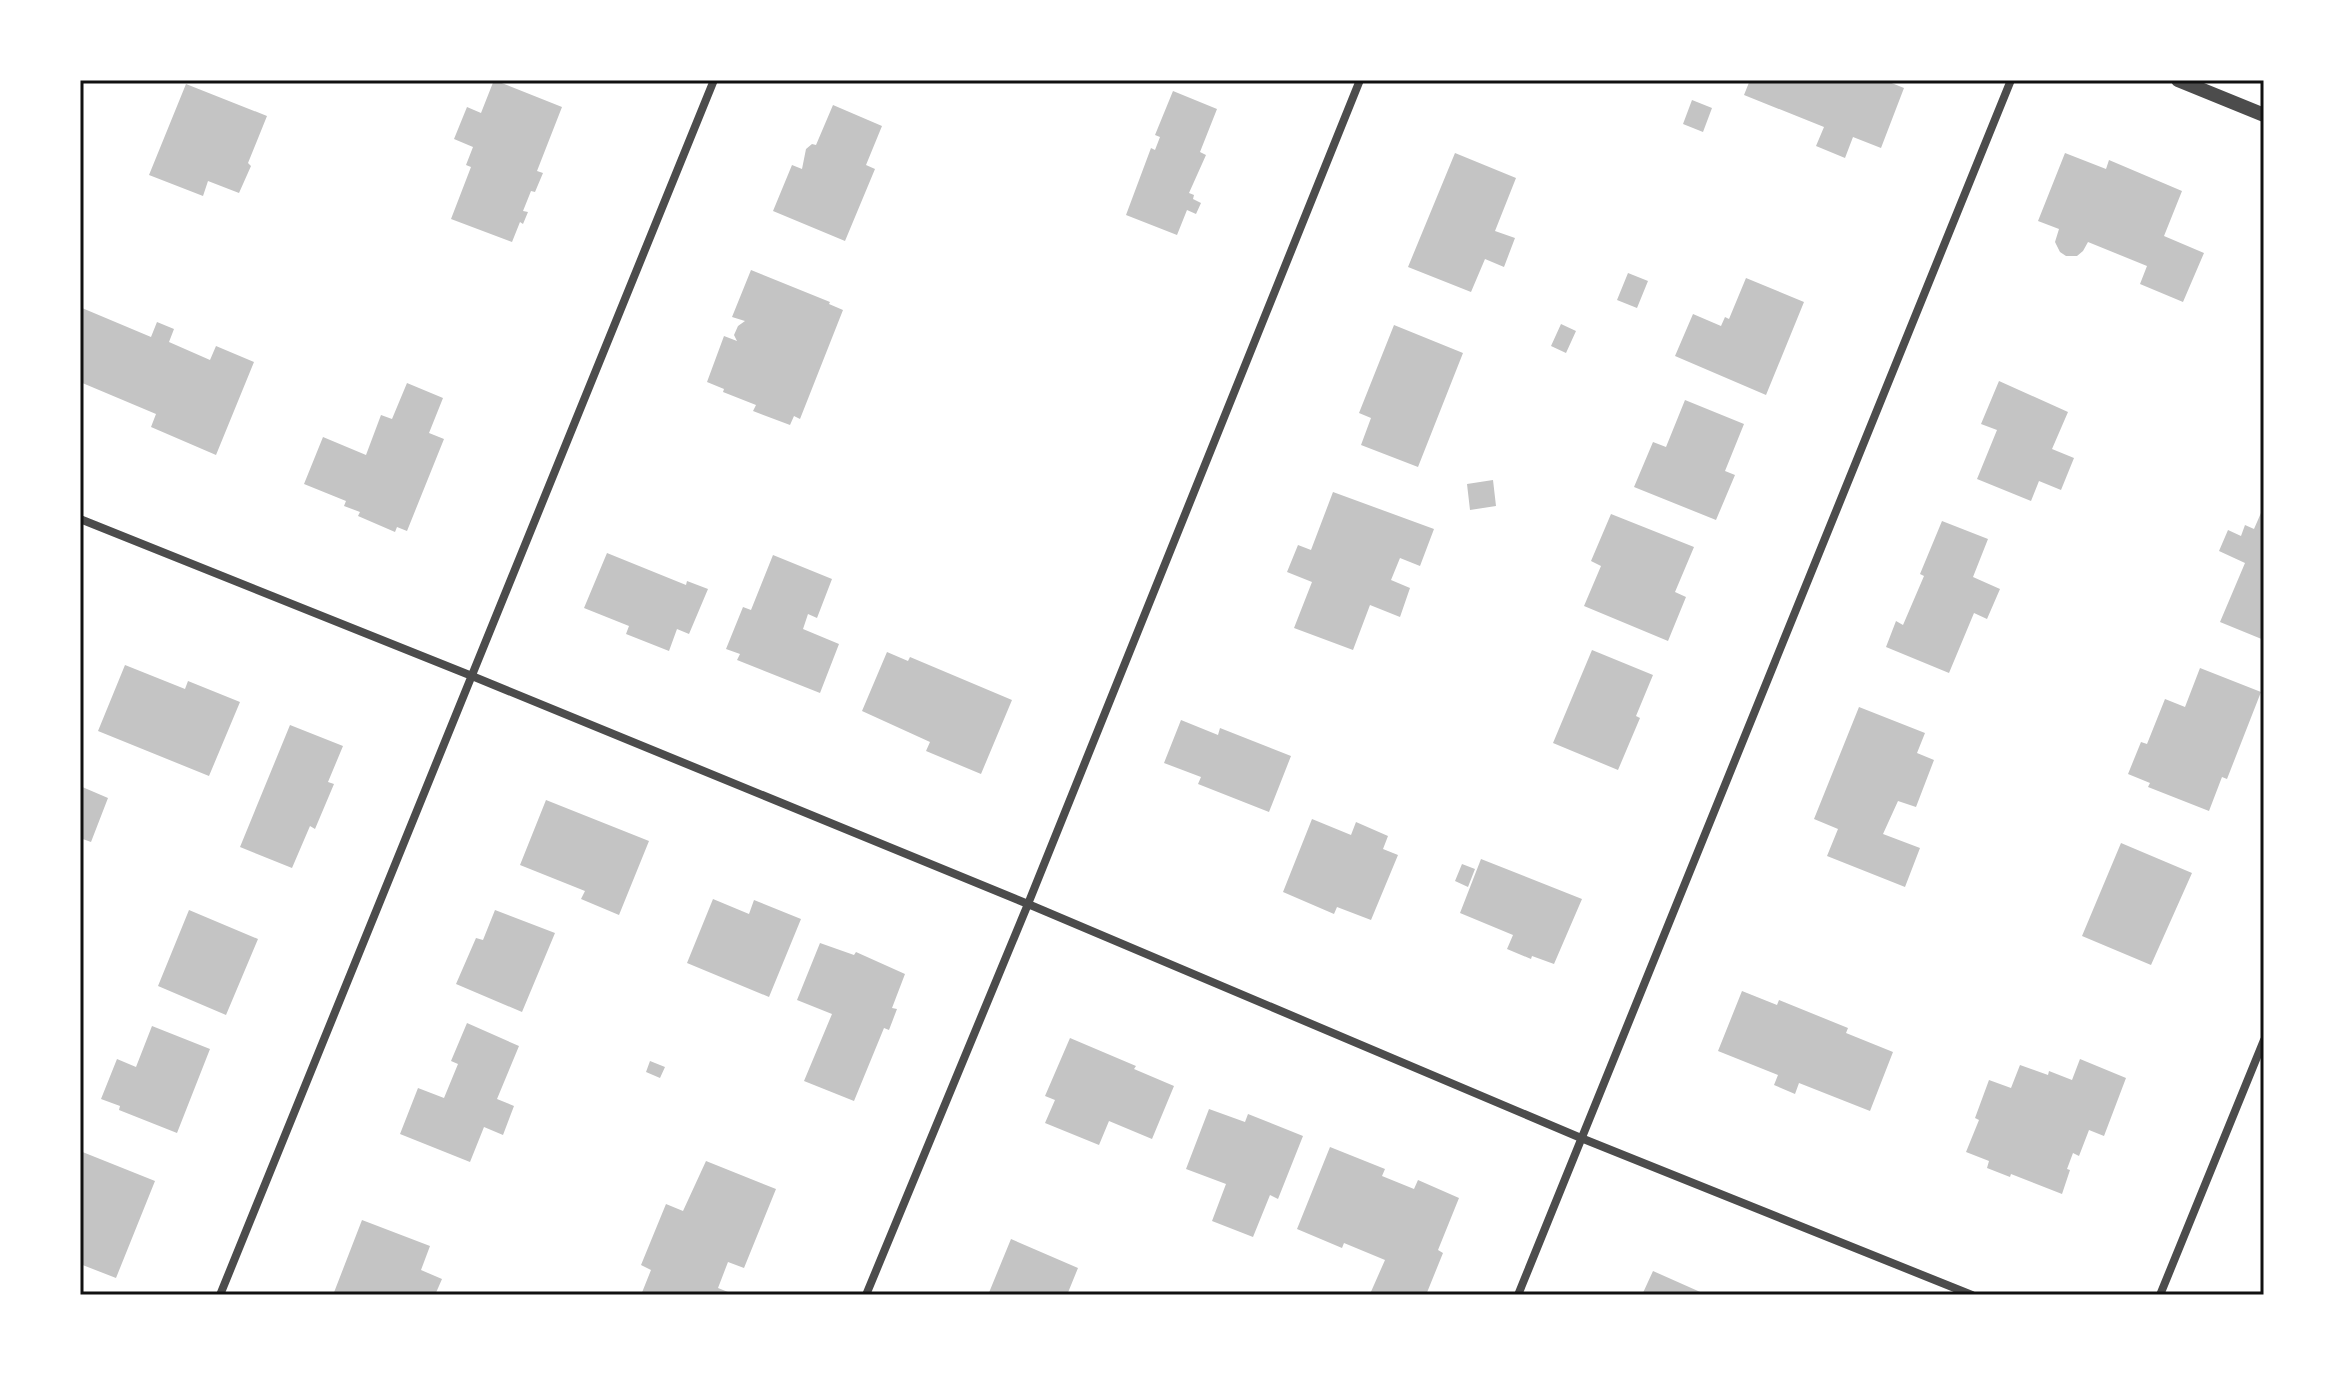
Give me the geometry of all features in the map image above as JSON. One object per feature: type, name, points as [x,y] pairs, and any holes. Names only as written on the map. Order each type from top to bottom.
[{"type":"street","points":[[220,1295],[714,80]]},
{"type":"street","points":[[866,1295],[1028,904],[1360,80]]},
{"type":"street","points":[[1518,1295],[2011,80]]},
{"type":"street","points":[[2178,80],[2264,115]]},
{"type":"street","points":[[80,519],[1028,904],[1581,1138],[1972,1295]]},
{"type":"street","points":[[2160,1295],[2264,1040]]},
{"type":"building","points":[[494,80],[562,107],[537,171],[543,173],[535,192],[531,191],[523,211],[528,212],[512,242],[451,219],[471,167],[466,165],[473,147],[454,139],[467,107],[481,113]]},
{"type":"building","points":[[1750,80],[1884,80],[1904,88],[1881,148],[1853,137],[1845,158],[1816,146],[1824,127],[1744,95]]},
{"type":"building","points":[[186,84],[267,116],[239,193],[208,181],[203,196],[149,175]]},
{"type":"building","points":[[1173,91],[1217,109],[1200,152],[1206,155],[1189,193],[1201,203],[1196,214],[1187,210],[1177,235],[1126,215],[1151,148],[1155,150],[1160,137],[1155,135]]},
{"type":"building","points":[[1692,100],[1712,108],[1703,132],[1683,124]]},
{"type":"building","points":[[833,105],[882,126],[866,165],[875,169],[845,241],[773,211],[792,165],[802,169],[806,149],[812,144],[816,145]]},
{"type":"building","points":[[1455,153],[1516,178],[1495,231],[1515,238],[1504,267],[1485,259],[1471,292],[1408,267]]},
{"type":"building","points":[[2065,153],[2106,169],[2109,160],[2182,191],[2164,236],[2204,253],[2183,302],[2140,284],[2147,266],[2088,242],[2077,256],[2066,256],[2060,252],[2055,242],[2059,229],[2038,221]]},
{"type":"building","points":[[751,270],[843,310],[800,419],[794,416],[790,425],[753,411],[756,405],[707,382],[724,336],[737,341],[734,335],[738,326],[745,321],[732,317]]},
{"type":"building","points":[[1628,273],[1648,281],[1637,308],[1617,300]]},
{"type":"building","points":[[1746,278],[1804,302],[1766,395],[1675,356],[1693,314],[1721,326],[1725,317],[1729,319]]},
{"type":"building","points":[[82,308],[151,337],[157,322],[174,329],[169,342],[210,360],[216,346],[254,362],[216,455],[151,427],[156,414],[80,382]]},
{"type":"building","points":[[1561,324],[1576,331],[1566,353],[1551,346]]},
{"type":"building","points":[[1394,325],[1463,353],[1418,467],[1361,445],[1371,418],[1359,413]]},
{"type":"building","points":[[1999,381],[2068,412],[2052,449],[2074,458],[2061,490],[2039,481],[2031,501],[1977,479],[1997,430],[1981,424]]},
{"type":"building","points":[[407,383],[443,398],[429,433],[444,439],[407,531],[397,527],[395,532],[358,516],[360,512],[344,506],[346,501],[304,484],[323,437],[366,455],[381,415],[392,419]]},
{"type":"building","points":[[1685,400],[1744,424],[1725,471],[1735,475],[1716,520],[1634,487],[1653,442],[1666,447]]},
{"type":"building","points":[[1493,480],[1496,506],[1470,510],[1467,484]]},
{"type":"building","points":[[1333,492],[1434,529],[1420,566],[1400,558],[1391,580],[1410,588],[1400,617],[1370,605],[1353,650],[1294,628],[1312,582],[1287,572],[1298,545],[1311,550]]},
{"type":"building","points":[[2264,506],[2264,640],[2220,622],[2245,563],[2219,551],[2228,530],[2241,536],[2245,525],[2254,529]]},
{"type":"building","points":[[1611,514],[1694,547],[1675,592],[1686,597],[1668,641],[1584,606],[1601,566],[1591,561]]},
{"type":"building","points":[[1942,521],[1988,539],[1973,577],[2000,589],[1987,619],[1974,613],[1949,673],[1886,647],[1896,621],[1903,625],[1924,576],[1920,574]]},
{"type":"building","points":[[607,553],[686,585],[687,581],[708,589],[689,634],[677,629],[669,651],[626,634],[629,626],[584,608]]},
{"type":"building","points":[[773,555],[832,579],[817,618],[808,614],[803,629],[839,644],[820,693],[737,660],[740,654],[726,649],[743,607],[751,610]]},
{"type":"building","points":[[1592,650],[1653,675],[1636,716],[1640,718],[1618,770],[1553,743]]},
{"type":"building","points":[[887,652],[908,661],[910,657],[1012,700],[981,774],[926,751],[930,742],[862,711]]},
{"type":"building","points":[[125,665],[185,689],[188,681],[240,702],[209,776],[98,731]]},
{"type":"building","points":[[2200,668],[2261,692],[2227,779],[2222,777],[2209,811],[2148,787],[2150,783],[2128,774],[2141,742],[2147,744],[2165,699],[2185,707]]},
{"type":"building","points":[[1859,707],[1925,733],[1917,753],[1934,760],[1916,807],[1898,801],[1883,834],[1920,848],[1905,887],[1827,856],[1838,829],[1814,819]]},
{"type":"building","points":[[1181,720],[1218,735],[1220,728],[1291,756],[1269,812],[1198,784],[1201,777],[1164,763]]},
{"type":"building","points":[[290,725],[343,746],[328,782],[334,784],[315,829],[310,826],[292,868],[240,847]]},
{"type":"building","points":[[80,786],[108,798],[91,842],[80,838]]},
{"type":"building","points":[[546,800],[649,841],[619,915],[581,899],[585,891],[520,865]]},
{"type":"building","points":[[1312,819],[1351,835],[1356,822],[1388,836],[1383,849],[1398,855],[1371,920],[1337,907],[1334,914],[1283,892]]},
{"type":"building","points":[[2121,843],[2192,873],[2151,965],[2082,936]]},
{"type":"building","points":[[1481,859],[1582,899],[1554,964],[1507,949],[1513,935],[1460,913]]},
{"type":"building","points":[[1462,864],[1475,869],[1468,887],[1455,881]]},
{"type":"building","points":[[713,899],[749,914],[754,900],[801,919],[769,997],[687,963]]},
{"type":"building","points":[[189,910],[258,939],[226,1015],[158,986]]},
{"type":"building","points":[[495,910],[555,933],[522,1012],[456,984],[476,938],[483,940]]},
{"type":"building","points":[[820,943],[854,955],[856,952],[905,974],[892,1008],[897,1009],[889,1030],[884,1028],[854,1101],[804,1081],[832,1014],[797,1000]]},
{"type":"building","points":[[1742,991],[1777,1005],[1779,1000],[1848,1028],[1846,1033],[1893,1052],[1870,1111],[1799,1083],[1795,1094],[1774,1085],[1778,1075],[1718,1051]]},
{"type":"building","points":[[467,1023],[519,1046],[497,1099],[514,1106],[503,1135],[484,1127],[470,1162],[400,1134],[418,1088],[444,1098],[458,1064],[451,1061]]},
{"type":"building","points":[[152,1026],[210,1049],[177,1133],[119,1110],[120,1106],[101,1099],[117,1059],[136,1067]]},
{"type":"building","points":[[1070,1038],[1174,1086],[1152,1139],[1109,1121],[1099,1145],[1045,1123],[1055,1100],[1045,1096]]},
{"type":"building","points":[[2080,1059],[2126,1078],[2104,1136],[2089,1130],[2079,1156],[2073,1153],[2062,1194],[1987,1168],[1989,1161],[1966,1152],[1979,1120],[1975,1118],[1989,1080],[2011,1088],[2020,1065],[2072,1080]]},
{"type":"building","points":[[650,1061],[665,1067],[660,1078],[646,1072]]},
{"type":"building","points":[[1209,1109],[1245,1122],[1248,1114],[1303,1136],[1278,1199],[1270,1195],[1253,1237],[1212,1221],[1226,1184],[1186,1169]]},
{"type":"building","points":[[1330,1147],[1385,1169],[1382,1176],[1414,1189],[1418,1180],[1459,1198],[1438,1250],[1443,1253],[1426,1295],[1370,1294],[1385,1260],[1344,1243],[1342,1248],[1297,1229]]},
{"type":"building","points":[[80,1151],[155,1181],[116,1278],[80,1264]]},
{"type":"building","points":[[706,1161],[776,1189],[744,1268],[728,1262],[718,1288],[728,1292],[726,1295],[641,1295],[651,1270],[641,1265],[666,1204],[683,1211]]},
{"type":"building","points":[[362,1220],[430,1246],[421,1270],[442,1279],[435,1295],[333,1295]]},
{"type":"building","points":[[1011,1239],[1078,1268],[1067,1295],[988,1295]]},
{"type":"building","points":[[1653,1271],[1707,1295],[1642,1295]]}]
